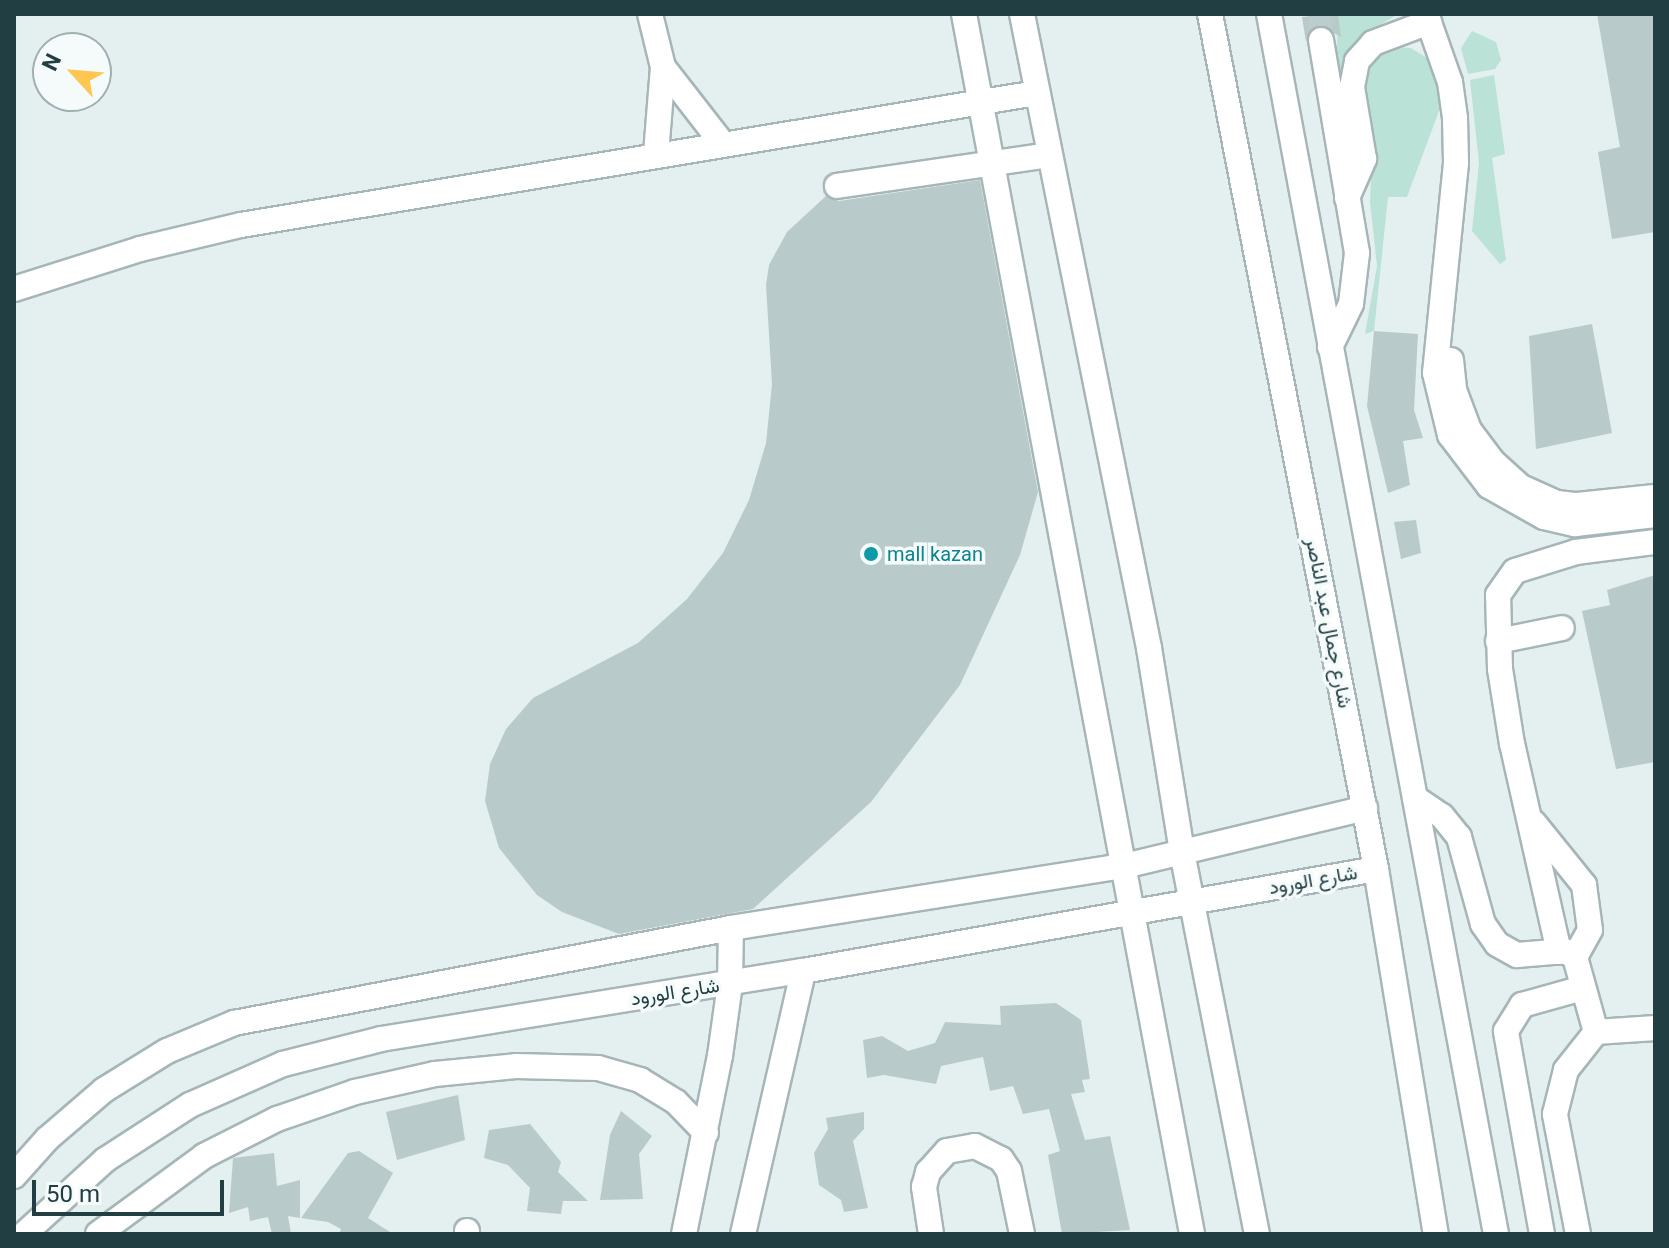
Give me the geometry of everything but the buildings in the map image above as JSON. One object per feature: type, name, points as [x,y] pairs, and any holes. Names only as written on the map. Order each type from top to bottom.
[{"type":"street","points":[[650,14],[663,67],[656,154]]},
{"type":"street","points":[[964,14],[1192,1234]]},
{"type":"street","points":[[1022,14],[1149,648],[1182,852],[1257,1234]]},
{"type":"street","name":"شارع جمال عبد الناصر","points":[[1210,14],[1365,808],[1436,1234]]},
{"type":"street","points":[[1269,14],[1496,1234]]},
{"type":"street","points":[[1347,198],[1364,159],[1352,87],[1357,61],[1373,43],[1430,17]]},
{"type":"street","points":[[1430,17],[1460,80],[1466,131],[1451,365],[1469,430],[1492,461],[1538,497],[1577,505],[1655,497]]},
{"type":"street","points":[[1430,17],[1450,82],[1457,141],[1435,373],[1450,435],[1489,486],[1544,517],[1575,524],[1655,515]]},
{"type":"street","points":[[1321,40],[1347,198],[1356,279],[1351,304],[1330,347]]},
{"type":"street","points":[[663,67],[723,144]]},
{"type":"street","points":[[14,289],[140,249],[241,225],[1037,93]]},
{"type":"street","points":[[837,186],[1049,155]]},
{"type":"street","points":[[1596,1032],[1583,988],[1567,954],[1512,744],[1498,641],[1498,595],[1515,571],[1576,552],[1655,542]]},
{"type":"street","points":[[1498,641],[1562,628]]},
{"type":"street","points":[[1415,798],[1442,816],[1459,837],[1483,924],[1497,944],[1529,957],[1567,954],[1590,930],[1584,885],[1532,822]]},
{"type":"street","points":[[14,1176],[47,1139],[104,1090],[167,1051],[234,1023],[731,928],[1124,866],[1365,808]]},
{"type":"street","name":"شارع الورود","points":[[24,1234],[105,1160],[190,1105],[283,1064],[381,1039],[730,984],[1132,915],[1376,869]]},
{"type":"street","points":[[684,1234],[706,1133],[730,984],[731,928]]},
{"type":"street","points":[[743,1234],[803,971]]},
{"type":"street","points":[[1542,1234],[1506,1031],[1522,1005],[1583,988]]},
{"type":"street","points":[[1578,1234],[1555,1114],[1566,1070],[1596,1032],[1655,1028]]},
{"type":"street","points":[[98,1234],[204,1156],[277,1119],[355,1092],[435,1074],[516,1066],[598,1068],[640,1080],[664,1094],[706,1133]]},
{"type":"street","points":[[931,1234],[924,1187],[928,1172],[947,1151],[975,1146],[1001,1159],[1009,1171],[1022,1234]]},
{"type":"green space","points":[[1338,14],[1398,14],[1364,35],[1347,55],[1341,76],[1349,115],[1336,78]]},
{"type":"green space","points":[[1472,31],[1496,42],[1501,60],[1495,69],[1468,74],[1461,48]]},
{"type":"green space","points":[[1391,47],[1411,48],[1427,58],[1442,103],[1407,197],[1388,197],[1374,331],[1365,334],[1377,266],[1370,202],[1372,152],[1360,81],[1371,57]]},
{"type":"green space","points":[[1494,75],[1505,154],[1492,158],[1506,260],[1500,264],[1472,231],[1479,163],[1470,80]]},
{"type":"tunnel","points":[[1320,14],[1321,40]]},
{"type":"place","name":"mall kazan","points":[[871,554]]}]
